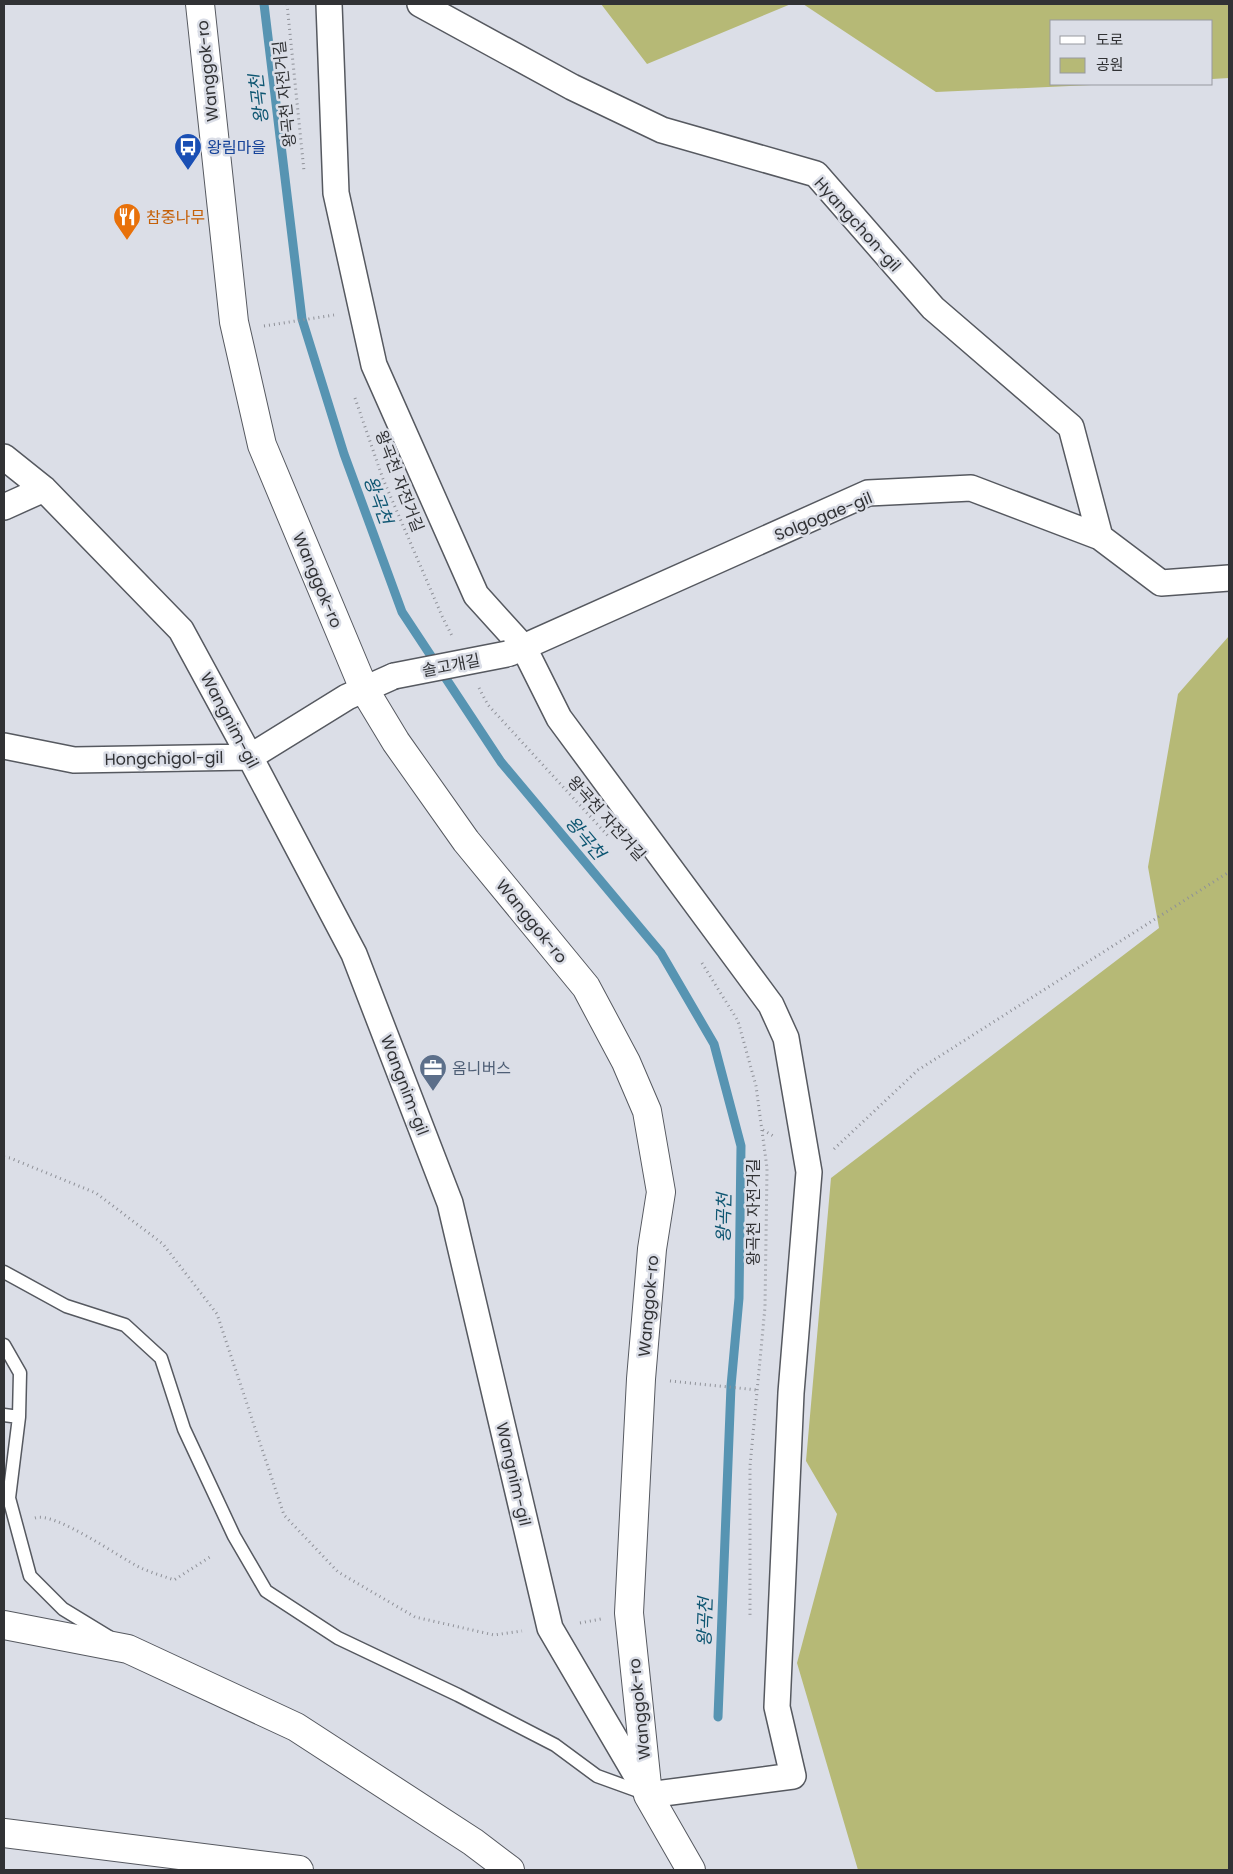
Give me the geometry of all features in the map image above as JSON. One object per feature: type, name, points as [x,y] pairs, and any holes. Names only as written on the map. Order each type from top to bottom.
[{"type":"main road","name":"Wanggok-ro","points":[[200,4],[234,322],[262,445],[364,689],[396,742],[466,841],[586,987],[626,1062],[647,1111],[661,1192],[652,1250],[641,1379],[629,1613],[648,1795],[691,1870]]},
{"type":"main road","points":[[4,1625],[128,1649],[296,1727],[473,1842],[510,1870]]},
{"type":"main road","points":[[4,1833],[299,1870]]},
{"type":"street","points":[[329,4],[336,193],[374,365],[476,595],[516,651],[559,718],[771,1005],[786,1038],[809,1172],[791,1393],[777,1707],[793,1776],[648,1795]]},
{"type":"street","name":"Hyangchon-gil","points":[[420,4],[572,87],[662,130],[816,174],[933,308],[1071,427],[1100,536]]},
{"type":"street","name":"Wangnim-gil","points":[[4,457],[44,489],[181,630],[354,954],[450,1203],[550,1628],[648,1795]]},
{"type":"street","name":"Solgogae-gil","points":[[516,651],[868,493],[971,488],[1100,536],[1161,583],[1229,578]]},
{"type":"street","points":[[4,507],[44,489]]},
{"type":"street","name":"솔고개길","points":[[364,689],[394,676],[516,651]]},
{"type":"street","points":[[250,757],[347,697],[364,689]]},
{"type":"street","name":"Hongchigol-gil","points":[[4,746],[74,760],[250,757]]},
{"type":"lane","points":[[4,1272],[66,1306],[125,1326],[161,1358],[184,1429],[234,1536],[266,1590],[338,1638],[458,1695],[555,1745],[597,1776],[648,1795]]},
{"type":"lane","points":[[4,1345],[20,1373],[19,1417],[7,1497],[30,1576],[63,1609],[128,1649]]},
{"type":"lane","points":[[4,1415],[19,1417]]},
{"type":"path","name":"왕곡천 자전거길","points":[[287,4],[305,173]]},
{"type":"path","points":[[332,306],[336,324]]},
{"type":"path","points":[[278,323],[334,315]]},
{"type":"path","name":"왕곡천 자전거길","points":[[353,391],[383,479],[442,616],[456,643]]},
{"type":"path","name":"왕곡천 자전거길","points":[[479,687],[488,705],[614,843]]},
{"type":"path","points":[[809,1172],[918,1070],[1229,872]]},
{"type":"path","name":"왕곡천 자전거길","points":[[699,958],[738,1021],[756,1086],[767,1168],[764,1307],[750,1466],[750,1622]]},
{"type":"path","points":[[4,1157],[96,1193],[163,1244],[217,1314],[284,1515],[338,1572],[415,1617],[494,1635],[550,1628],[629,1613]]},
{"type":"path","points":[[641,1379],[791,1393]]},
{"type":"path","points":[[16,1524],[40,1516],[59,1522],[142,1568],[174,1580],[210,1557]]},
{"type":"green space","points":[[601,4],[791,4],[647,64]]},
{"type":"green space","points":[[803,4],[1229,4],[1229,78],[1213,79],[1213,20],[1050,20],[1050,85],[1091,85],[936,92]]},
{"type":"green space","points":[[1229,636],[1229,1870],[858,1870],[797,1663],[837,1514],[806,1461],[831,1178],[1159,928],[1148,867],[1178,694]]},
{"type":"waterway","name":"왕곡천","points":[[264,4],[302,319],[344,454],[402,612],[501,762],[661,953],[714,1044],[741,1146],[739,1298],[731,1386],[718,1717]]},
{"type":"place","name":"왕림마을","points":[[188,171]]},
{"type":"place","name":"참중나무","points":[[127,241]]},
{"type":"place","name":"옴니버스","points":[[433,1092]]}]
